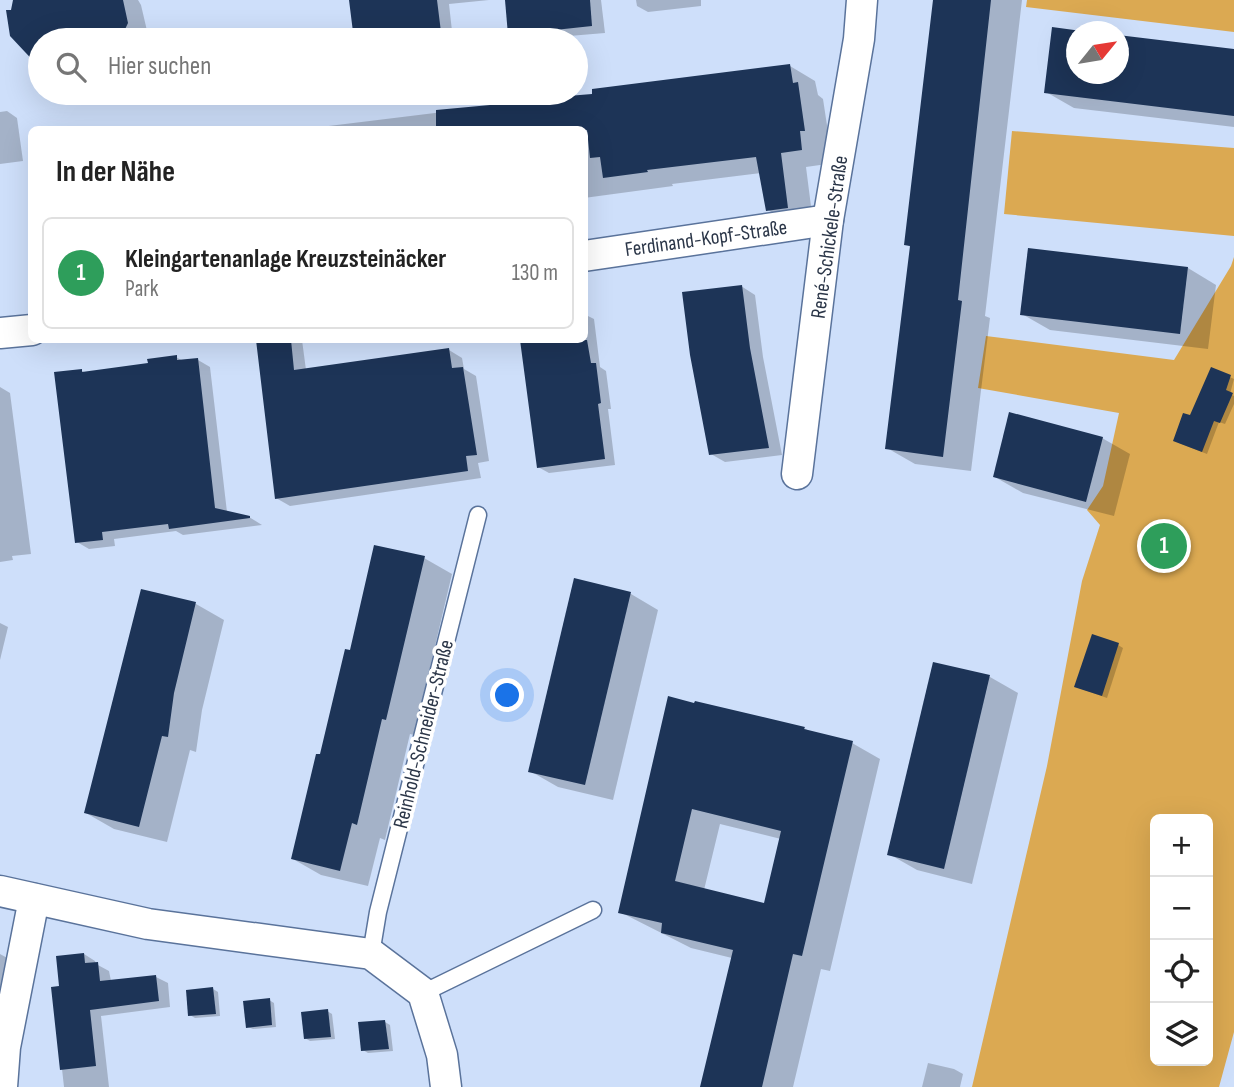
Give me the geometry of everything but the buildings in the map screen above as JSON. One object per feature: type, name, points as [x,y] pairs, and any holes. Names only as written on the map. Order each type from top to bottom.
[{"type":"street","name":"René-Schickele-Straße","points":[[797,474],[828,220],[859,39],[862,0]]},
{"type":"street","name":"Ferdinand-Kopf-Straße","points":[[588,255],[828,220]]},
{"type":"street","points":[[0,333],[28,330]]},
{"type":"street","points":[[0,891],[148,924],[371,954],[423,993],[442,1055],[446,1087]]},
{"type":"street","points":[[2,1087],[5,1047],[34,899]]},
{"type":"lane","name":"Reinhold-Schneider-Straße","points":[[371,954],[378,912],[478,515]]},
{"type":"lane","points":[[423,993],[593,910]]},
{"type":"shaded area","points":[[1027,0],[1234,0],[1234,32],[1026,7]]},
{"type":"shaded area","points":[[1012,131],[1234,148],[1234,236],[1004,214]]},
{"type":"shaded area","points":[[1234,257],[1234,1032],[1219,1087],[972,1087],[1047,766],[1082,581],[1100,525],[1087,510],[1103,486],[1119,413],[978,388],[986,336],[1174,360]]},
{"type":"place","name":"Kleingartenanlage Kreuzsteinäcker","points":[[1164,546]]}]
